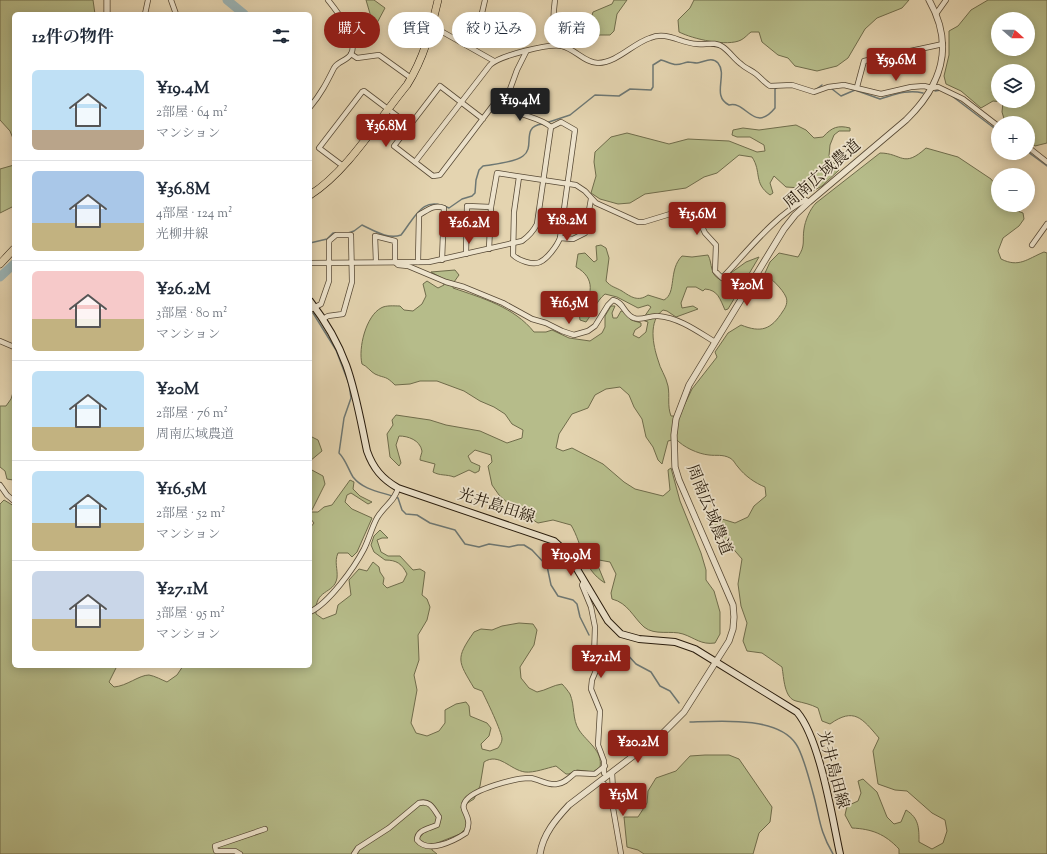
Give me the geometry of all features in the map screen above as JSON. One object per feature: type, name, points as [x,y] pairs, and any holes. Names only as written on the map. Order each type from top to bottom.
[{"type":"main road","points":[[435,12],[438,0]]},
{"type":"main road","points":[[312,194],[325,184],[343,166],[411,78],[421,59],[425,48]]},
{"type":"main road","points":[[0,264],[12,251]]},
{"type":"main road","name":"光井島田線","points":[[312,308],[323,319],[340,348],[348,366],[370,461],[386,481],[398,488],[547,537],[561,546],[613,628],[621,634],[639,639],[675,642],[696,649],[797,712],[804,720],[814,747],[840,854]]},
{"type":"street","points":[[106,0],[107,12]]},
{"type":"street","points":[[145,12],[148,0]]},
{"type":"street","points":[[171,0],[175,12]]},
{"type":"street","points":[[328,0],[351,34],[351,54]]},
{"type":"street","points":[[482,12],[485,0]]},
{"type":"street","points":[[555,0],[555,12]]},
{"type":"street","name":"周南広域農道","points":[[540,854],[546,836],[556,820],[569,805],[673,725],[694,698],[729,641],[733,630],[733,605],[679,480],[674,449],[676,420],[689,385],[784,229],[795,215],[809,202],[906,120],[919,107],[932,88],[939,74],[943,57],[943,44],[941,28],[929,0]]},
{"type":"street","points":[[936,14],[946,0]]},
{"type":"street","points":[[566,48],[588,60],[601,62],[617,57],[649,38],[660,35],[696,44],[718,44],[733,55],[742,66],[770,86],[792,85],[814,92],[834,85],[857,87],[881,94],[911,87],[924,86],[932,88],[938,86],[963,99],[991,121]]},
{"type":"street","points":[[857,87],[864,61],[943,44]]},
{"type":"street","points":[[415,162],[494,61],[544,46]]},
{"type":"street","points":[[473,48],[494,61]]},
{"type":"street","points":[[505,103],[517,70],[526,52]]},
{"type":"street","points":[[351,54],[357,58],[379,55],[411,78]]},
{"type":"street","points":[[312,105],[324,90],[335,66],[351,54]]},
{"type":"street","points":[[483,119],[440,86],[394,146],[433,176],[440,175],[483,119],[497,100],[505,103],[519,113],[548,124],[561,122],[575,130],[560,238],[540,262],[535,264],[513,255],[514,212],[519,177]]},
{"type":"street","points":[[343,166],[319,148],[364,91],[409,125]]},
{"type":"street","points":[[312,263],[418,262],[442,260],[513,243],[526,238],[533,232],[537,224],[548,124]]},
{"type":"street","points":[[1035,153],[1047,162]]},
{"type":"street","points":[[489,249],[490,207],[497,174],[576,185],[601,206],[638,222],[644,222],[680,211],[686,211],[696,215],[705,233],[716,245],[715,271],[722,278],[777,221],[798,203],[806,200],[809,202]]},
{"type":"street","points":[[560,238],[573,239],[585,233],[591,199]]},
{"type":"street","points":[[418,262],[419,215],[433,207],[438,206],[444,208],[442,260]]},
{"type":"street","points":[[466,254],[467,206],[490,207]]},
{"type":"street","points":[[1032,245],[1047,224]]},
{"type":"street","points":[[312,308],[321,304],[328,281],[329,241],[336,235],[351,235],[352,282],[343,314],[328,316],[323,319]]},
{"type":"street","points":[[376,262],[375,236],[395,241],[395,262]]},
{"type":"street","points":[[395,262],[398,265],[408,266],[503,303],[532,319],[546,323],[567,333],[580,334],[595,326],[608,304],[613,300],[621,304],[631,317],[640,319],[660,316],[680,322],[715,342]]},
{"type":"street","points":[[0,341],[12,347]]},
{"type":"street","points":[[0,485],[12,499]]},
{"type":"street","points":[[312,611],[323,603],[356,562],[364,549],[376,519],[393,500],[398,488]]},
{"type":"street","points":[[584,581],[582,585],[591,607],[595,627],[594,656],[597,668],[592,680],[591,689],[600,711],[598,746],[604,766],[604,773]]},
{"type":"street","points":[[354,854],[358,848],[389,828],[419,803],[424,801],[429,803],[439,817],[437,825],[420,832],[416,840],[419,844],[433,847],[466,833],[469,826],[469,820],[463,809],[464,802],[469,797],[498,783],[530,778],[554,785],[567,781],[575,773],[595,774],[604,766]]},
{"type":"street","points":[[609,798],[613,790],[612,773]]},
{"type":"street","points":[[604,784],[613,808],[621,854]]},
{"type":"street","points":[[240,854],[235,851],[216,851],[215,846],[265,829]]},
{"type":"green space","points":[[0,0],[93,0],[95,12],[12,12],[12,136],[10,131],[0,120]]},
{"type":"green space","points":[[366,0],[374,0],[385,8],[380,17],[380,12],[370,12]]},
{"type":"green space","points":[[614,0],[627,0],[617,14],[614,31],[610,35],[600,35],[600,12],[593,12],[612,4]]},
{"type":"green space","points":[[694,0],[909,0],[902,8],[877,18],[865,29],[848,58],[837,66],[817,71],[795,66],[788,58],[778,55],[762,42],[759,32],[751,32],[741,40],[727,43],[701,39],[679,32],[678,20],[690,8]]},
{"type":"green space","points":[[988,0],[1047,0],[1047,143],[1035,146],[1035,116],[1003,116],[1002,112],[1002,108],[1035,108],[1035,64],[991,64],[991,102],[981,108],[961,91],[946,84],[944,76],[949,55],[949,31],[958,26],[971,10]]},
{"type":"green space","points":[[796,125],[806,130],[814,138],[823,137],[835,128],[850,128],[850,131],[839,131],[834,135],[830,145],[829,156],[839,170],[822,186],[811,192],[802,188],[786,187],[774,176],[770,183],[773,193],[770,195],[765,191],[759,182],[757,168],[752,157],[739,155],[717,173],[704,177],[686,188],[645,194],[630,203],[618,204],[600,199],[591,193],[596,176],[594,162],[595,152],[611,137],[627,133],[669,144],[688,139],[729,141],[757,152],[765,151],[764,145],[750,137],[737,137],[732,135],[733,130],[743,128],[759,130]]},
{"type":"green space","points":[[926,148],[958,157],[991,179],[991,212],[1023,213],[1024,219],[1019,226],[1003,238],[998,251],[1001,259],[1007,262],[1018,263],[1044,252],[1047,253],[1047,854],[899,854],[899,849],[894,844],[878,833],[852,828],[845,815],[847,806],[858,801],[861,793],[858,781],[863,779],[877,792],[887,817],[894,824],[901,822],[906,810],[914,816],[918,828],[919,842],[932,849],[943,843],[947,831],[945,820],[932,813],[907,791],[895,790],[878,784],[873,751],[879,738],[868,725],[857,717],[852,716],[845,716],[830,724],[822,721],[818,708],[796,701],[789,696],[785,687],[782,667],[762,653],[747,651],[743,641],[747,623],[741,606],[738,584],[742,559],[723,537],[711,528],[708,518],[712,516],[735,523],[748,517],[754,506],[766,496],[765,487],[747,476],[731,459],[720,455],[696,452],[683,445],[676,439],[668,441],[662,464],[658,460],[653,447],[646,437],[642,419],[634,407],[629,395],[620,387],[606,389],[595,395],[588,408],[572,414],[559,434],[556,448],[563,451],[572,448],[603,464],[624,482],[635,489],[663,496],[670,490],[668,470],[671,468],[680,501],[701,553],[706,570],[706,580],[714,591],[720,612],[720,634],[715,643],[706,643],[683,634],[648,630],[626,607],[618,601],[612,599],[611,593],[616,574],[610,562],[599,560],[598,566],[605,583],[597,577],[587,564],[571,525],[553,520],[538,523],[533,520],[529,512],[520,507],[510,505],[499,495],[492,485],[488,466],[492,462],[491,455],[475,450],[468,456],[471,462],[480,466],[479,471],[475,473],[469,470],[454,477],[438,474],[433,472],[435,464],[420,460],[422,451],[421,447],[416,441],[399,436],[396,445],[401,463],[399,466],[390,457],[387,434],[393,425],[392,420],[396,415],[430,420],[446,425],[480,431],[507,443],[522,438],[523,430],[512,424],[505,414],[464,391],[437,381],[420,381],[410,384],[395,385],[387,378],[373,373],[362,364],[362,341],[371,318],[376,312],[385,306],[400,306],[404,310],[413,311],[422,304],[426,296],[423,284],[427,281],[438,288],[444,285],[442,278],[431,272],[455,270],[459,275],[454,282],[453,288],[497,304],[517,316],[534,332],[546,332],[552,330],[569,338],[590,341],[602,333],[605,327],[605,316],[611,306],[615,306],[612,313],[613,318],[617,318],[621,311],[624,311],[631,320],[641,323],[641,326],[635,330],[633,335],[639,338],[646,332],[648,322],[642,320],[651,307],[648,305],[638,308],[617,297],[605,294],[599,300],[586,322],[580,320],[579,312],[587,300],[590,288],[587,276],[576,267],[578,254],[585,253],[594,262],[597,260],[596,246],[601,245],[606,248],[609,258],[606,281],[611,286],[635,298],[641,298],[648,295],[664,300],[668,297],[672,287],[675,268],[682,256],[692,257],[708,255],[713,272],[717,278],[721,280],[746,262],[759,257],[728,309],[725,310],[722,302],[713,291],[705,289],[703,291],[696,287],[687,287],[681,303],[682,308],[693,306],[698,309],[676,317],[663,310],[655,320],[653,340],[659,363],[668,386],[671,416],[679,416],[692,389],[717,357],[715,352],[728,333],[741,325],[754,329],[765,328],[770,326],[779,317],[786,306],[787,299],[779,287],[765,273],[770,262],[779,253],[798,257],[803,246],[805,222],[816,203],[880,153],[907,159]]},
{"type":"green space","points":[[12,166],[12,207],[0,213],[0,169]]},
{"type":"green space","points":[[12,396],[12,480],[7,479],[5,471],[0,467],[0,406],[6,406]]},
{"type":"green space","points":[[312,437],[318,440],[322,451],[312,459]]},
{"type":"green space","points":[[312,470],[323,476],[325,484],[312,510]]},
{"type":"green space","points":[[350,480],[354,482],[353,489],[360,496],[372,502],[368,504],[351,493],[347,495],[345,502],[352,509],[372,518],[357,552],[352,557],[348,553],[338,553],[336,559],[337,578],[335,583],[321,596],[316,606],[316,614],[323,619],[336,614],[338,605],[351,595],[349,580],[359,569],[367,571],[373,562],[379,567],[384,578],[383,584],[387,588],[403,582],[407,574],[401,565],[393,561],[385,560],[374,552],[371,545],[374,536],[380,530],[388,538],[377,540],[381,552],[388,556],[400,556],[413,570],[420,569],[425,572],[422,595],[427,599],[430,607],[427,620],[418,635],[419,660],[414,675],[417,690],[411,723],[416,733],[427,736],[439,731],[445,723],[445,710],[456,704],[466,702],[469,706],[470,716],[487,723],[491,728],[489,736],[481,744],[482,749],[490,751],[498,748],[502,739],[494,715],[482,691],[474,688],[465,672],[462,666],[461,654],[474,632],[481,629],[492,630],[502,626],[519,623],[533,624],[537,630],[534,645],[520,667],[521,678],[529,688],[537,692],[562,684],[564,686],[572,699],[574,717],[577,726],[597,751],[600,767],[593,772],[577,770],[569,774],[566,774],[556,766],[525,772],[520,771],[500,760],[489,759],[484,762],[480,786],[474,799],[461,807],[467,821],[466,828],[460,834],[432,845],[432,850],[437,854],[0,854],[0,504],[4,500],[12,505],[12,668],[116,668],[109,682],[114,687],[124,685],[145,675],[156,677],[167,682],[177,675],[182,668],[312,668],[312,526],[314,523],[312,520],[312,512],[318,512],[324,507],[332,505]]},
{"type":"green space","points":[[729,755],[739,759],[772,807],[770,822],[759,833],[753,854],[644,854],[638,850],[627,847],[624,817],[638,817],[647,803],[648,791],[656,778],[676,771],[690,756]]},
{"type":"waterway","points":[[227,0],[242,12]]},
{"type":"waterway","points":[[546,123],[570,115],[595,95],[619,96],[630,89],[651,90],[653,87],[653,65],[661,60],[677,65],[688,62],[697,63],[708,60],[716,61],[721,68],[720,91],[724,101],[729,105],[740,107],[756,117],[761,118],[768,115],[775,108],[775,89],[778,87]]},
{"type":"waterway","points":[[815,90],[822,85]]},
{"type":"waterway","points":[[832,89],[841,96],[855,90],[880,99],[906,92],[923,93]]},
{"type":"waterway","points":[[935,91],[941,90]]},
{"type":"waterway","points":[[952,96],[991,126]]},
{"type":"waterway","points":[[312,243],[327,239],[333,233],[348,233],[354,231],[362,225],[386,235],[401,235],[420,210],[426,206],[432,204],[449,208],[462,199],[472,196],[475,193],[476,180],[479,170],[483,166],[509,162],[523,156],[527,152],[532,129],[535,126],[542,124]]},
{"type":"waterway","points":[[1035,157],[1047,166]]},
{"type":"waterway","points":[[0,277],[12,266]]},
{"type":"waterway","points":[[313,313],[336,350],[349,384],[351,398],[344,418],[339,453],[357,482],[368,488],[398,498],[402,510],[406,514],[417,515],[430,523],[455,530],[465,544],[479,547],[489,544],[509,547],[524,545],[532,550],[547,566],[551,585],[558,596],[573,600],[577,604],[580,617],[589,635]]},
{"type":"waterway","points":[[595,650],[605,656],[621,651],[625,652],[636,664],[651,672],[660,686],[670,691],[679,703]]},
{"type":"waterway","points":[[690,722],[732,721],[762,724],[787,735],[796,744],[801,754],[810,782],[822,831],[833,854]]}]
